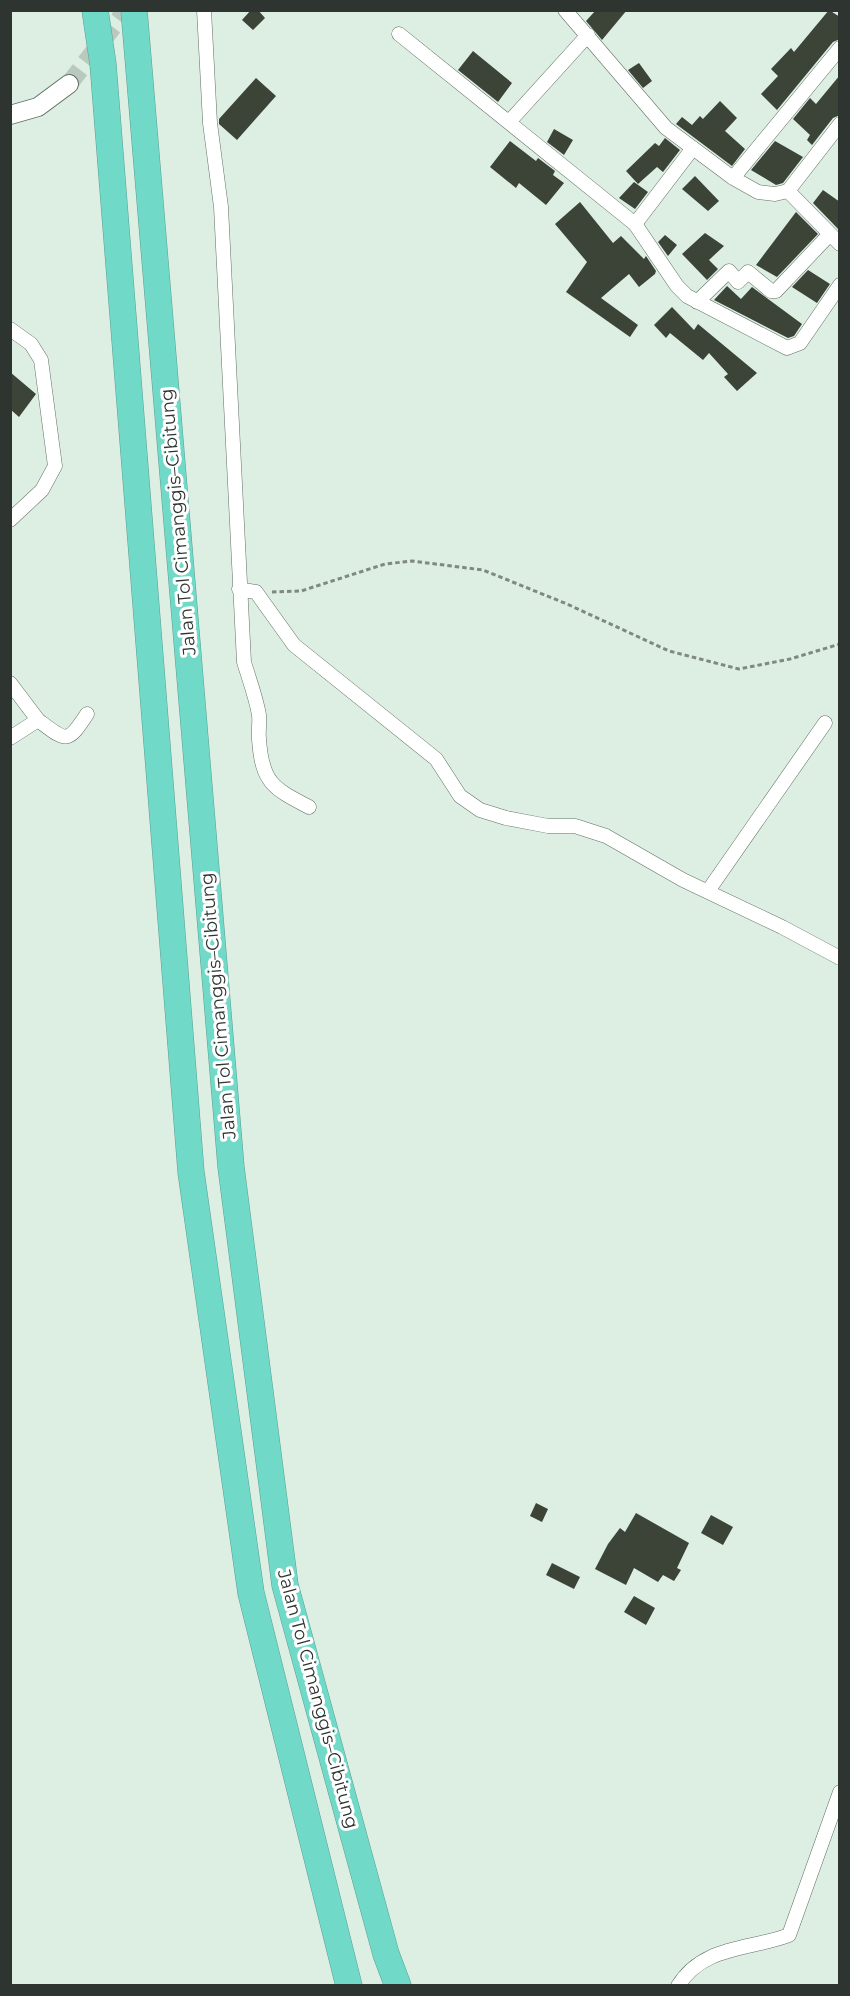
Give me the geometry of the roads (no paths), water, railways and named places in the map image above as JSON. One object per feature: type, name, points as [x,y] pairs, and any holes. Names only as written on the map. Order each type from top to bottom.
[{"type":"highway","name":"Jalan Tol Cimanggis–Cibitung","points":[[95,10],[104,76],[191,1172],[251,1593],[349,1986]]},
{"type":"highway","name":"Jalan Tol Cimanggis–Cibitung","points":[[134,10],[231,1167],[285,1585],[386,1954],[398,1986]]},
{"type":"street","points":[[204,10],[210,123],[221,207],[235,444],[239,590],[244,662],[259,715],[258,736],[268,782],[288,797],[309,807]]},
{"type":"street","points":[[565,10],[658,122],[733,178],[758,192],[775,194],[788,191],[840,124]]},
{"type":"street","points":[[399,34],[635,224],[677,286],[697,302],[782,346],[795,347],[840,285]]},
{"type":"street","points":[[509,122],[588,35]]},
{"type":"street","points":[[733,178],[840,48]]},
{"type":"street","points":[[10,115],[38,107],[69,84]]},
{"type":"street","points":[[635,224],[693,148]]},
{"type":"street","points":[[697,302],[729,271],[738,282],[748,272],[771,291],[776,291],[835,239],[788,191]]},
{"type":"street","points":[[10,329],[31,344],[40,360],[55,466],[42,490],[10,520]]},
{"type":"street","points":[[239,590],[256,592],[294,645],[436,759],[460,796],[480,810],[506,818],[590,830],[840,958]]},
{"type":"street","points":[[10,683],[38,720],[62,738],[72,736],[87,714]]},
{"type":"street","points":[[10,738],[38,720]]},
{"type":"street","points":[[708,891],[825,723]]},
{"type":"street","points":[[678,1986],[686,1973],[704,1960],[723,1951],[771,1942],[789,1935],[840,1792]]},
{"type":"tunnel","points":[[69,84],[126,10]]}]
